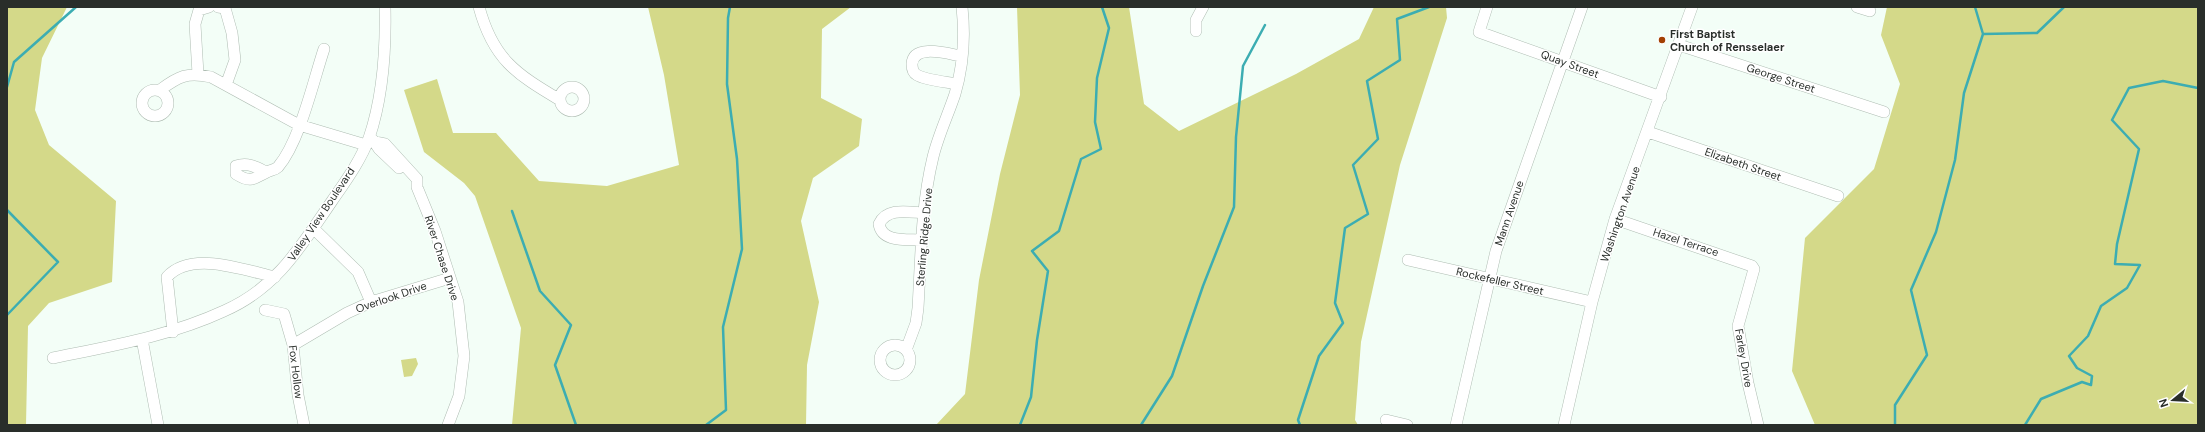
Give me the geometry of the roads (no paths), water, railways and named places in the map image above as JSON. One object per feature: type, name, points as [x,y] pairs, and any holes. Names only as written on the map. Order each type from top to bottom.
[{"type":"street","points":[[198,74],[195,24],[199,10],[209,7]]},
{"type":"street","points":[[218,7],[225,8],[232,33],[235,60],[226,85]]},
{"type":"street","name":"Valley View Boulevard","points":[[53,358],[173,332],[225,311],[261,290],[275,277],[296,254],[370,142],[381,89],[386,36],[386,7]]},
{"type":"street","points":[[479,7],[487,34],[494,48],[510,66],[538,87],[560,100]]},
{"type":"street","name":"Sterling Ridge Drive","points":[[906,350],[916,323],[924,213],[933,157],[957,84],[964,26],[962,7]]},
{"type":"street","points":[[1196,31],[1196,20],[1203,7]]},
{"type":"street","name":"Quay Street","points":[[1487,7],[1479,32],[1661,97]]},
{"type":"street","name":"Mann Avenue","points":[[1456,425],[1496,251],[1582,7]]},
{"type":"street","name":"Washington Avenue","points":[[1564,425],[1592,302],[1615,219],[1661,97],[1692,7]]},
{"type":"street","points":[[1857,7],[1870,11]]},
{"type":"street","name":"George Street","points":[[1679,45],[1884,112]]},
{"type":"street","points":[[266,172],[277,169],[287,154],[299,125],[324,49]]},
{"type":"street","points":[[957,84],[915,74],[912,63],[913,58],[921,52],[932,51],[961,56]]},
{"type":"street","points":[[160,90],[179,76],[198,74],[211,77],[299,125],[370,142]]},
{"type":"street","name":"Elizabeth Street","points":[[1648,132],[1838,196]]},
{"type":"street","name":"River Chase Drive","points":[[370,142],[397,165],[411,184],[417,187],[458,302],[464,356],[458,396],[448,425]]},
{"type":"street","points":[[922,240],[889,238],[882,233],[879,224],[887,214],[924,213]]},
{"type":"street","name":"Hazel Terrace","points":[[1615,219],[1747,263],[1754,269]]},
{"type":"street","points":[[313,228],[358,272],[371,302]]},
{"type":"street","name":"Rockefeller Street","points":[[1408,260],[1489,280],[1592,302]]},
{"type":"street","points":[[173,332],[167,277],[174,269],[195,264],[220,264],[275,277]]},
{"type":"street","name":"Farley Drive","points":[[1754,269],[1738,326],[1748,383],[1758,425]]},
{"type":"street","name":"Overlook Drive","points":[[293,346],[347,313],[371,302],[450,278]]},
{"type":"street","name":"Fox Hollow","points":[[265,310],[284,314],[293,346],[298,395],[304,425]]},
{"type":"street","points":[[142,339],[158,425]]},
{"type":"street","points":[[1386,420],[1407,425]]},
{"type":"waterway","points":[[7,87],[14,62],[76,7]]},
{"type":"waterway","points":[[706,425],[726,410],[723,327],[742,249],[737,159],[727,84],[728,18],[730,7]]},
{"type":"waterway","points":[[1020,425],[1031,397],[1037,340],[1048,271],[1032,251],[1059,231],[1081,159],[1101,149],[1095,122],[1097,78],[1109,28],[1102,7]]},
{"type":"waterway","points":[[1300,425],[1298,420],[1319,356],[1343,323],[1335,303],[1345,228],[1368,214],[1353,165],[1378,139],[1367,81],[1400,60],[1397,19],[1429,7]]},
{"type":"waterway","points":[[1895,425],[1895,405],[1927,355],[1911,290],[1936,232],[1955,160],[1964,93],[1983,34],[1975,7]]},
{"type":"waterway","points":[[1983,34],[2037,33],[2064,7]]},
{"type":"waterway","points":[[1141,425],[1172,376],[1203,286],[1234,207],[1236,137],[1243,66],[1265,25]]},
{"type":"waterway","points":[[2025,425],[2041,399],[2082,382],[2091,385],[2092,376],[2077,368],[2069,356],[2088,336],[2101,306],[2127,288],[2140,265],[2115,264],[2117,244],[2139,149],[2112,120],[2129,88],[2163,81],[2198,88]]},
{"type":"waterway","points":[[7,210],[58,262],[7,315]]},
{"type":"waterway","points":[[512,211],[540,291],[571,325],[555,365],[576,425]]},
{"type":"place","name":"First Baptist Church of Rensselaer","points":[[1662,40]]}]
